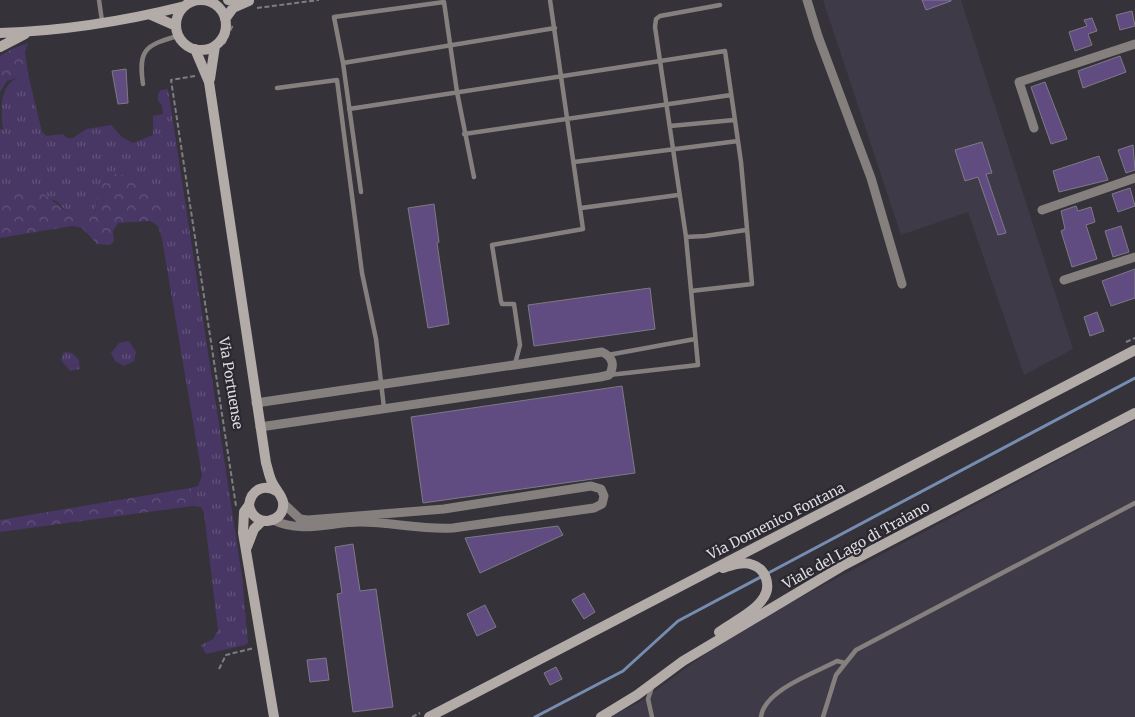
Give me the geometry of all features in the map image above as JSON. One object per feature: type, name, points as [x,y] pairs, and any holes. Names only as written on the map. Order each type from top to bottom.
[{"type":"street","points":[[0,33],[30,32],[150,15],[194,2],[208,0],[229,21]]},
{"type":"street","points":[[228,0],[251,3]]},
{"type":"street","points":[[807,0],[818,36],[871,178],[902,284]]},
{"type":"street","points":[[229,21],[233,8],[251,3]]},
{"type":"street","points":[[177,31],[180,12],[185,6]]},
{"type":"street","points":[[150,15],[162,18],[177,31],[184,43],[195,50],[219,47]]},
{"type":"street","name":"Via Portuense","points":[[209,82],[229,21]]},
{"type":"street","points":[[0,47],[30,32]]},
{"type":"street","points":[[1034,128],[1019,82],[1135,44]]},
{"type":"street","name":"Via Portuense","points":[[195,50],[209,82],[266,463],[272,482],[278,492]]},
{"type":"street","points":[[1042,210],[1135,178]]},
{"type":"street","points":[[1064,280],[1135,257]]},
{"type":"street","name":"Via Domenico Fontana","points":[[429,717],[1135,350]]},
{"type":"street","points":[[256,403],[602,352],[613,361],[613,368],[609,375],[260,427]]},
{"type":"street","name":"Viale del Lago di Traiano","points":[[601,717],[682,661],[844,564],[1135,413]]},
{"type":"street","name":"Via Portuense","points":[[262,488],[266,463]]},
{"type":"street","points":[[249,505],[254,517],[292,527],[361,522],[430,530],[594,508],[602,504],[604,496],[601,489],[591,486],[436,510],[308,520],[300,519],[283,503],[278,492],[273,489],[262,488],[252,494],[242,521],[243,533],[247,547],[274,717]]},
{"type":"street","points":[[247,547],[254,529],[281,513],[283,503]]},
{"type":"street","points":[[682,661],[716,634],[758,605],[766,595],[768,584],[762,571],[753,564],[731,565],[684,584]]},
{"type":"lane","points":[[100,0],[102,21]]},
{"type":"lane","points":[[515,365],[520,345],[514,304],[502,304],[501,302],[492,245],[583,228],[550,0]]},
{"type":"lane","points":[[361,192],[343,63],[334,17],[444,2],[464,134],[474,177]]},
{"type":"lane","points":[[609,375],[698,365],[686,237],[678,194],[655,27],[656,19],[670,13],[720,5]]},
{"type":"lane","points":[[343,63],[555,28]]},
{"type":"lane","points":[[143,84],[140,64],[143,54],[151,45],[177,31]]},
{"type":"lane","points":[[349,109],[560,74],[725,50],[741,162],[752,284],[691,291]]},
{"type":"lane","points":[[277,88],[337,80],[362,273],[376,339],[384,409]]},
{"type":"lane","points":[[464,134],[731,94]]},
{"type":"lane","points":[[670,126],[734,120]]},
{"type":"lane","points":[[574,162],[738,141]]},
{"type":"lane","points":[[580,208],[678,194]]},
{"type":"lane","points":[[686,237],[746,230]]},
{"type":"lane","points":[[608,355],[695,338]]},
{"type":"lane","points":[[823,717],[836,675],[856,650],[1135,503]]},
{"type":"lane","points":[[761,717],[762,708],[768,700],[781,690],[837,661],[845,663]]},
{"type":"lane","points":[[652,717],[648,699],[653,682]]},
{"type":"path","points":[[251,3],[319,0]]},
{"type":"path","points":[[219,47],[229,21]]},
{"type":"path","name":"Via Portuense","points":[[199,75],[171,80],[237,514]]},
{"type":"path","points":[[218,669],[226,655],[263,646]]},
{"type":"shaded area","points":[[823,0],[961,0],[1073,349],[1024,375],[968,212],[901,235]]},
{"type":"shaded area","points":[[1135,420],[1135,717],[610,717],[640,702],[735,632]]},
{"type":"green space","points":[[28,43],[25,52],[28,74],[7,81],[0,92],[0,56]]},
{"type":"green space","points":[[28,74],[42,132],[46,136],[63,134],[67,138],[73,138],[86,129],[111,125],[122,137],[133,143],[153,135],[153,116],[163,114],[162,105],[158,101],[158,94],[161,90],[168,89],[242,576],[248,643],[245,645],[206,654],[201,645],[213,639],[218,630],[204,513],[201,507],[193,506],[196,494],[190,488],[198,486],[202,475],[162,239],[158,226],[155,224],[163,212],[97,199],[95,212],[87,217],[69,213],[56,201],[12,186],[0,192],[0,129],[3,130],[2,102],[7,87],[12,81]]},
{"type":"green space","points":[[112,173],[148,184],[165,201],[163,212],[155,224],[150,221],[118,223],[113,231],[114,241],[110,245],[97,244],[82,228],[72,226],[0,238],[0,192],[12,186],[37,189],[69,213],[87,217],[95,212],[100,184]]},
{"type":"green space","points":[[129,341],[136,352],[134,361],[124,366],[115,361],[111,353],[119,343]]},
{"type":"green space","points":[[64,352],[72,353],[79,360],[80,369],[70,371],[61,360]]},
{"type":"green space","points":[[190,488],[196,494],[193,506],[0,532],[0,520]]},
{"type":"building","points":[[922,0],[951,0],[951,1],[926,10]]},
{"type":"building","points":[[1132,11],[1135,26],[1120,30],[1116,15]]},
{"type":"building","points":[[1092,18],[1097,31],[1088,34],[1092,45],[1075,51],[1069,32],[1087,26],[1084,20]]},
{"type":"building","points":[[1120,56],[1126,72],[1083,88],[1078,71]]},
{"type":"building","points":[[126,69],[128,103],[118,104],[112,71]]},
{"type":"building","points":[[1045,82],[1067,139],[1051,144],[1031,87]]},
{"type":"building","points":[[982,142],[992,173],[986,174],[1006,233],[998,235],[978,177],[965,181],[955,150]]},
{"type":"building","points":[[1133,145],[1135,170],[1126,173],[1118,150]]},
{"type":"building","points":[[1099,156],[1108,180],[1059,192],[1053,171]]},
{"type":"building","points":[[1130,188],[1135,206],[1118,212],[1112,194]]},
{"type":"building","points":[[434,204],[439,242],[437,243],[449,324],[428,328],[408,208]]},
{"type":"building","points":[[1076,206],[1078,211],[1091,207],[1095,222],[1086,225],[1097,259],[1072,267],[1061,231],[1065,229],[1061,211]]},
{"type":"building","points":[[1121,226],[1129,252],[1113,257],[1105,231]]},
{"type":"building","points":[[1135,269],[1135,298],[1111,306],[1102,281]]},
{"type":"building","points":[[650,288],[655,329],[534,346],[528,305]]},
{"type":"building","points":[[1097,312],[1104,331],[1090,336],[1084,317]]},
{"type":"building","points":[[622,386],[635,473],[423,503],[411,417]]},
{"type":"building","points":[[558,526],[563,535],[480,573],[465,538]]},
{"type":"building","points":[[353,544],[360,591],[376,589],[393,707],[353,712],[337,594],[342,593],[335,547]]},
{"type":"building","points":[[584,593],[595,612],[584,619],[572,600]]},
{"type":"building","points":[[485,605],[496,627],[477,636],[467,614]]},
{"type":"building","points":[[326,658],[329,680],[310,682],[307,660]]},
{"type":"building","points":[[556,667],[562,679],[550,685],[544,673]]},
{"type":"waterway","points":[[535,717],[623,671],[678,621],[1135,378]]}]
